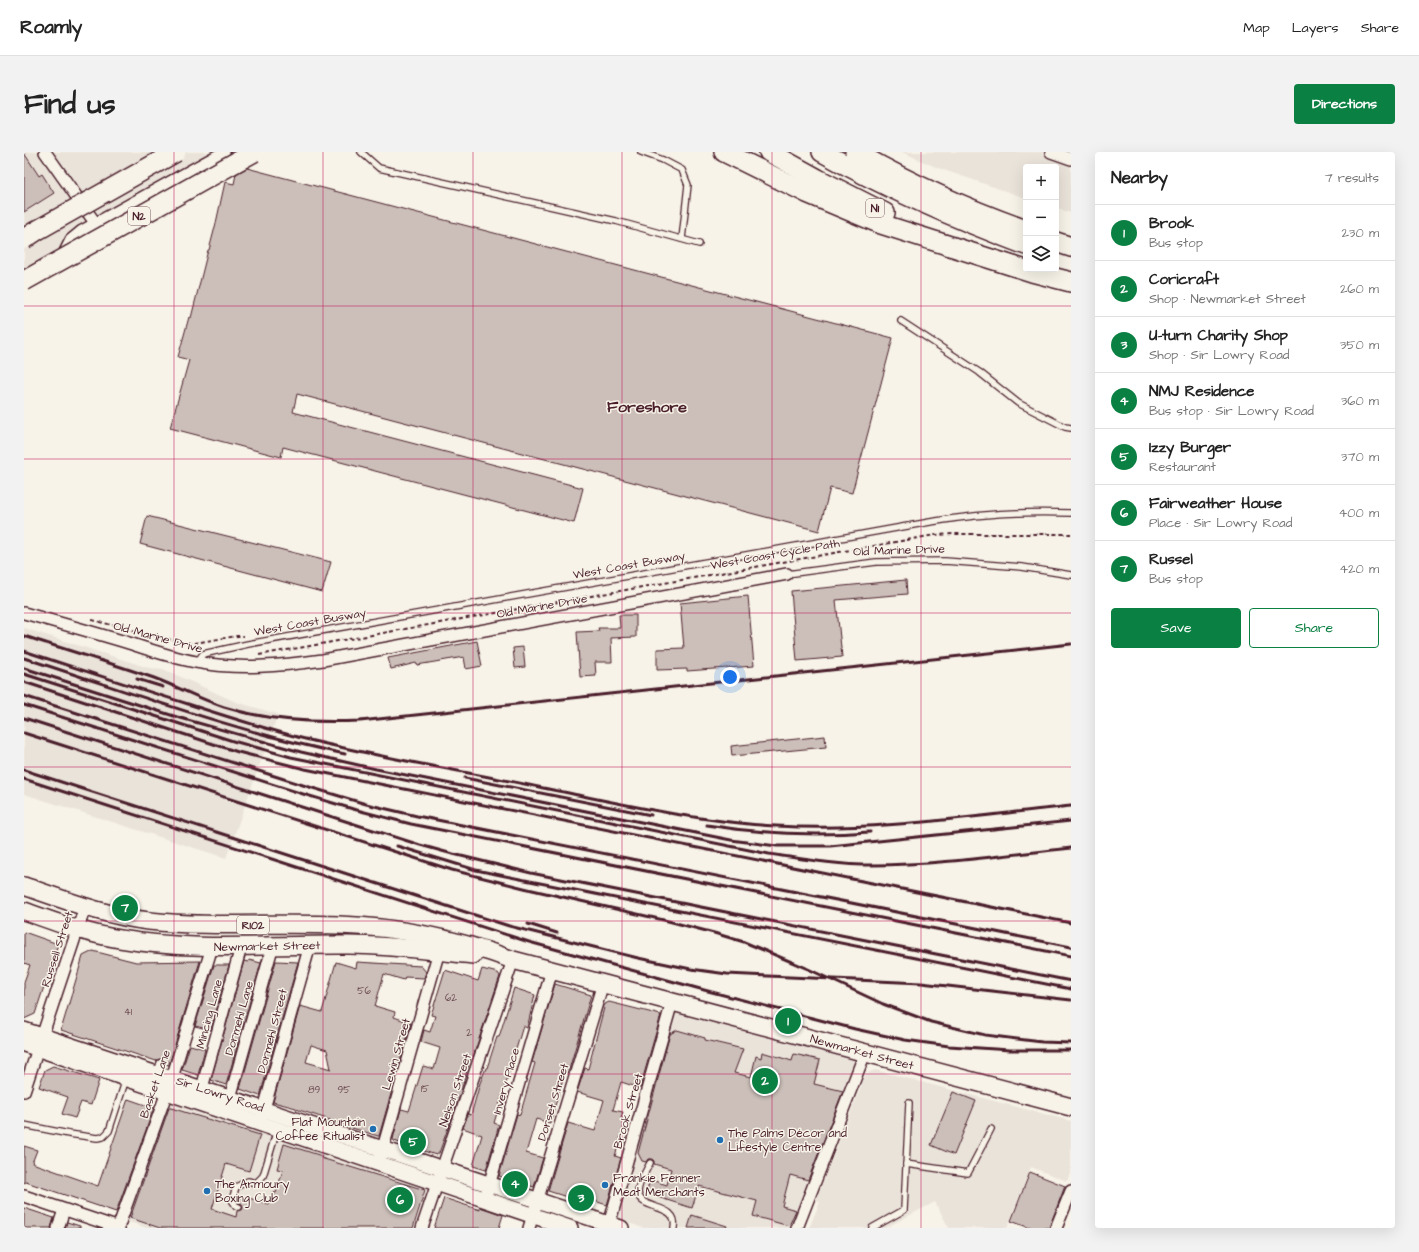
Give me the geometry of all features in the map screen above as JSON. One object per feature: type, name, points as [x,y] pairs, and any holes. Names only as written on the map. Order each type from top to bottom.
[{"type":"highway","points":[[24,239],[176,152]]},
{"type":"highway","name":"N2","points":[[24,281],[254,152]]},
{"type":"highway","points":[[724,152],[807,194],[861,216],[925,239],[986,257]]},
{"type":"highway","name":"N1","points":[[769,152],[818,180],[886,214],[986,257],[1032,272],[1071,282]]},
{"type":"highway","name":"N1","points":[[822,152],[892,189],[938,210],[1023,244]]},
{"type":"highway","points":[[855,152],[896,175],[940,195],[1023,229]]},
{"type":"highway","points":[[1059,243],[1071,247]]},
{"type":"highway","points":[[1059,256],[1071,260]]},
{"type":"main road","name":"Newmarket Street","points":[[24,886],[85,907],[147,921],[202,925],[338,925],[384,928],[434,936],[492,952],[513,960],[1071,1107]]},
{"type":"main road","name":"Newmarket Street","points":[[24,911],[78,929],[119,939],[187,946],[389,946],[513,960]]},
{"type":"main road","name":"Sir Lowry Road","points":[[24,1030],[35,1043],[126,1079],[202,1088],[537,1200],[613,1227]]},
{"type":"main road","name":"Sir Lowry Road","points":[[35,1043],[159,1068],[170,1085],[260,1124],[485,1199],[531,1222],[570,1228]]},
{"type":"street","points":[[45,152],[96,224]]},
{"type":"street","points":[[24,281],[62,256],[71,240],[82,231],[224,152]]},
{"type":"street","points":[[1051,152],[1071,159]]},
{"type":"street","name":"Old Marine Drive","points":[[24,613],[197,662],[262,667],[323,660],[787,574]]},
{"type":"street","name":"Russell Street","points":[[24,1091],[35,1043],[85,907]]},
{"type":"street","name":"Dormehl Street","points":[[260,1124],[310,945]]},
{"type":"street","name":"Dormehl Lane","points":[[230,1098],[273,946]]},
{"type":"street","name":"Basket Lane","points":[[118,1228],[137,1185],[170,1085],[212,947]]},
{"type":"street","name":"Mincing Lane","points":[[202,1088],[241,947]]},
{"type":"street","name":"Lewin Street","points":[[379,1164],[439,952]]},
{"type":"street","name":"Nelson Street","points":[[422,1228],[513,960]]},
{"type":"street","name":"Invery Place","points":[[485,1199],[552,970]]},
{"type":"street","name":"Dorset Street","points":[[531,1222],[603,983]]},
{"type":"street","name":"Brook Street","points":[[613,1227],[672,1002]]},
{"type":"street","points":[[797,1228],[865,1053]]},
{"type":"street","points":[[1056,1228],[1071,1191]]},
{"type":"street","points":[[24,1196],[118,1228]]},
{"type":"street","points":[[58,1228],[64,1210]]},
{"type":"lane","points":[[361,152],[380,168],[616,221],[700,244]]},
{"type":"lane","points":[[641,152],[663,160],[682,170],[688,185],[682,239]]},
{"type":"lane","points":[[902,321],[979,372],[1018,402],[1065,427],[1071,428]]},
{"type":"lane","name":"West Coast Busway","points":[[197,662],[203,654],[248,644],[958,517],[1016,512],[1071,512]]},
{"type":"lane","name":"Old Marine Drive","points":[[787,574],[876,562],[945,561],[1022,567],[1071,575]]},
{"type":"lane","points":[[24,1125],[97,1138],[103,1136],[109,1131],[126,1079]]},
{"type":"lane","points":[[872,1228],[904,1210],[909,1103]]},
{"type":"lane","points":[[239,1207],[236,1206],[232,1200],[236,1187],[248,1181],[256,1183],[263,1176],[277,1129]]},
{"type":"lane","points":[[906,1164],[968,1173],[992,1129]]},
{"type":"lane","points":[[650,1163],[640,1185],[638,1192],[640,1198],[645,1203],[666,1210],[673,1217],[675,1224],[674,1228]]},
{"type":"path","name":"West Coast Cycle Path","points":[[253,656],[936,535],[969,533],[1071,534]]},
{"type":"path","points":[[90,620],[188,644],[237,636],[246,638]]},
{"type":"shaded area","points":[[24,152],[219,152],[81,229],[61,255],[24,278]]},
{"type":"shaded area","points":[[902,152],[1071,152],[1071,213],[1059,209],[1059,164],[1023,164],[1023,197],[938,168]]},
{"type":"shaded area","points":[[24,628],[149,668],[163,669],[236,702],[278,714],[226,858],[24,794]]},
{"type":"shaded area","name":"The Palms Décor and Lifestyle Centre","points":[[675,1011],[851,1058],[857,1061],[793,1228],[643,1228],[616,1217]]},
{"type":"shaded area","points":[[875,1070],[1071,1121],[1071,1171],[1067,1181],[1031,1167],[1007,1228],[949,1228],[935,1202],[885,1228],[809,1228],[820,1202],[816,1200],[866,1074]]},
{"type":"shaded area","points":[[166,1101],[384,1173],[374,1207],[364,1228],[147,1228],[123,1220]]},
{"type":"building","points":[[24,153],[39,176],[42,174],[54,193],[24,212]]},
{"type":"building","points":[[247,168],[893,338],[852,493],[830,488],[819,531],[297,394],[293,412],[583,488],[574,523],[283,447],[281,457],[170,428],[189,360],[178,357],[189,317],[191,318],[216,223],[225,182],[234,184],[236,174]]},
{"type":"building","points":[[147,516],[331,562],[322,592],[140,544]]},
{"type":"building","points":[[906,580],[907,594],[836,600],[842,657],[797,661],[791,591]]},
{"type":"building","points":[[748,596],[754,666],[687,671],[687,669],[657,670],[657,649],[684,648],[680,603]]},
{"type":"building","points":[[619,615],[636,615],[636,637],[611,638],[612,662],[595,662],[596,676],[580,677],[577,632],[599,631],[598,628],[620,628]]},
{"type":"building","points":[[477,641],[482,666],[466,669],[464,657],[417,665],[416,663],[391,669],[388,658]]},
{"type":"building","points":[[523,647],[525,667],[515,668],[513,648]]},
{"type":"building","points":[[825,736],[826,747],[732,756],[731,746]]},
{"type":"building","points":[[24,932],[58,944],[35,1014],[24,1019],[24,982],[30,965],[24,963]]},
{"type":"building","points":[[93,951],[136,962],[200,961],[169,1065],[164,1064],[162,1059],[156,1061],[61,1030],[83,956]]},
{"type":"building","points":[[249,960],[261,963],[226,1085],[211,1080],[244,961],[248,962]]},
{"type":"building","points":[[276,961],[298,962],[260,1096],[240,1089]]},
{"type":"building","points":[[336,962],[356,968],[357,962],[421,966],[426,972],[424,978],[405,977],[404,980],[384,974],[375,1006],[395,1012],[394,1017],[411,1023],[379,1136],[296,1108],[273,1102],[300,1006],[322,1012]],"holes":[[[311,1045],[327,1050],[331,1069],[306,1062]]]},
{"type":"building","points":[[214,965],[229,965],[211,1030],[195,1026]]},
{"type":"building","points":[[482,969],[498,973],[500,976],[439,1153],[436,1155],[394,1141],[393,1139],[401,1109],[409,1111],[423,1066],[434,1069],[440,1048],[421,1042],[424,1030],[430,1032],[435,1016],[431,1015],[445,970],[478,981]]},
{"type":"building","points":[[555,984],[591,995],[568,1073],[565,1072],[550,1123],[536,1119],[526,1153],[543,1158],[534,1187],[499,1176],[517,1114],[520,1115],[535,1063],[532,1062]]},
{"type":"building","points":[[514,988],[535,995],[527,1028],[523,1026],[494,1123],[499,1125],[486,1170],[473,1166],[482,1135],[463,1128],[468,1114],[471,1115],[480,1083],[487,1068],[497,1037],[499,1037]]},
{"type":"building","points":[[609,1002],[661,1015],[640,1088],[621,1082],[613,1110],[623,1112],[621,1118],[626,1120],[615,1156],[621,1158],[607,1205],[588,1199],[586,1203],[548,1191],[568,1123],[595,1131],[604,1100],[577,1092],[585,1068],[588,1069],[605,1004]]},
{"type":"building","name":"The Palms Décor and Lifestyle Centre","points":[[677,1030],[705,1038],[705,1040],[743,1049],[734,1073],[751,1077],[756,1056],[761,1058],[762,1052],[792,1061],[794,1054],[820,1060],[814,1084],[843,1091],[808,1180],[790,1175],[782,1206],[796,1210],[789,1226],[753,1216],[757,1201],[699,1186],[692,1208],[648,1194],[646,1191],[651,1180],[667,1185],[671,1169],[654,1164],[652,1159],[648,1159],[646,1162],[642,1161],[638,1153],[670,1034]]},
{"type":"building","points":[[190,1045],[205,1049],[198,1075],[182,1070]]},
{"type":"building","points":[[53,1066],[99,1080],[91,1105],[81,1102],[75,1118],[62,1114],[68,1097],[39,1087],[45,1070]]},
{"type":"building","points":[[953,1092],[976,1101],[954,1155],[931,1145]]},
{"type":"building","points":[[128,1099],[154,1108],[116,1212],[26,1182],[24,1183],[24,1146],[37,1150],[32,1163],[98,1186]]},
{"type":"building","points":[[169,1108],[260,1135],[249,1171],[226,1164],[212,1209],[236,1217],[237,1211],[242,1210],[243,1208],[242,1204],[240,1203],[242,1196],[269,1204],[272,1192],[276,1193],[283,1170],[277,1169],[284,1144],[322,1156],[321,1158],[425,1190],[413,1228],[160,1228],[130,1218]]},
{"type":"building","points":[[1030,1172],[1065,1186],[1049,1228],[1030,1228],[1011,1221]]},
{"type":"building","points":[[444,1198],[480,1210],[480,1207],[503,1215],[499,1228],[434,1228]]},
{"type":"building","points":[[24,1208],[54,1218],[51,1228],[24,1228]]},
{"type":"building","points":[[692,1215],[727,1226],[726,1228],[688,1228]]},
{"type":"building","points":[[67,1222],[80,1226],[80,1228],[65,1228]]},
{"type":"railway","points":[[24,636],[154,678],[206,700],[241,712],[275,718],[326,722],[360,721],[1071,644]]},
{"type":"railway","points":[[24,651],[126,685],[301,738],[630,806],[688,816],[747,824],[776,826],[850,827],[924,822],[1071,806]]},
{"type":"railway","points":[[24,658],[223,723],[304,745],[345,754]]},
{"type":"railway","points":[[24,668],[177,717],[301,752],[376,769],[731,840],[777,846],[830,846],[1071,821]]},
{"type":"railway","points":[[24,674],[233,741],[291,757],[769,854],[846,864],[897,865],[972,859],[1071,848]]},
{"type":"railway","points":[[137,679],[163,687]]},
{"type":"railway","points":[[24,682],[238,752],[305,769],[1071,923]]},
{"type":"railway","points":[[24,696],[366,804],[417,816],[1071,947]]},
{"type":"railway","points":[[24,705],[303,794],[411,824],[1071,956]]},
{"type":"railway","points":[[24,718],[449,853],[531,873],[1071,981]]},
{"type":"railway","points":[[24,733],[452,870],[668,921],[744,942],[806,968],[883,1004],[931,1022],[985,1035],[1042,1042],[1071,1043]]},
{"type":"railway","points":[[24,770],[509,926],[638,958],[691,969],[727,974],[921,983],[1071,1000]]},
{"type":"railway","points":[[465,778],[651,815]]},
{"type":"railway","points":[[24,779],[529,942],[704,990],[855,1029],[905,1040],[949,1046],[1010,1050],[1071,1050]]},
{"type":"railway","points":[[707,825],[788,833],[829,834],[870,832]]},
{"type":"railway","points":[[397,846],[476,870],[1071,989]]},
{"type":"railway","points":[[528,924],[557,933]]},
{"type":"place","name":"Russel","points":[[125,908]]},
{"type":"place","name":"Brook","points":[[788,1021]]},
{"type":"place","name":"Coricraft","points":[[765,1081]]},
{"type":"place","name":"Flat Mountain Coffee Ritualist","points":[[373,1129]]},
{"type":"place","name":"The Palms Décor and Lifestyle Centre","points":[[720,1140]]},
{"type":"place","name":"Izzy Burger","points":[[413,1142]]},
{"type":"place","name":"NMJ Residence","points":[[515,1184]]},
{"type":"place","name":"Frankie Fenner Meat Merchants","points":[[605,1185]]},
{"type":"place","name":"The Armoury Boxing Club","points":[[207,1191]]},
{"type":"place","name":"U-turn Charity Shop","points":[[581,1198]]},
{"type":"place","name":"Fairweather House","points":[[400,1200]]},
{"type":"district","name":"Foreshore","points":[[647,406]]}]
